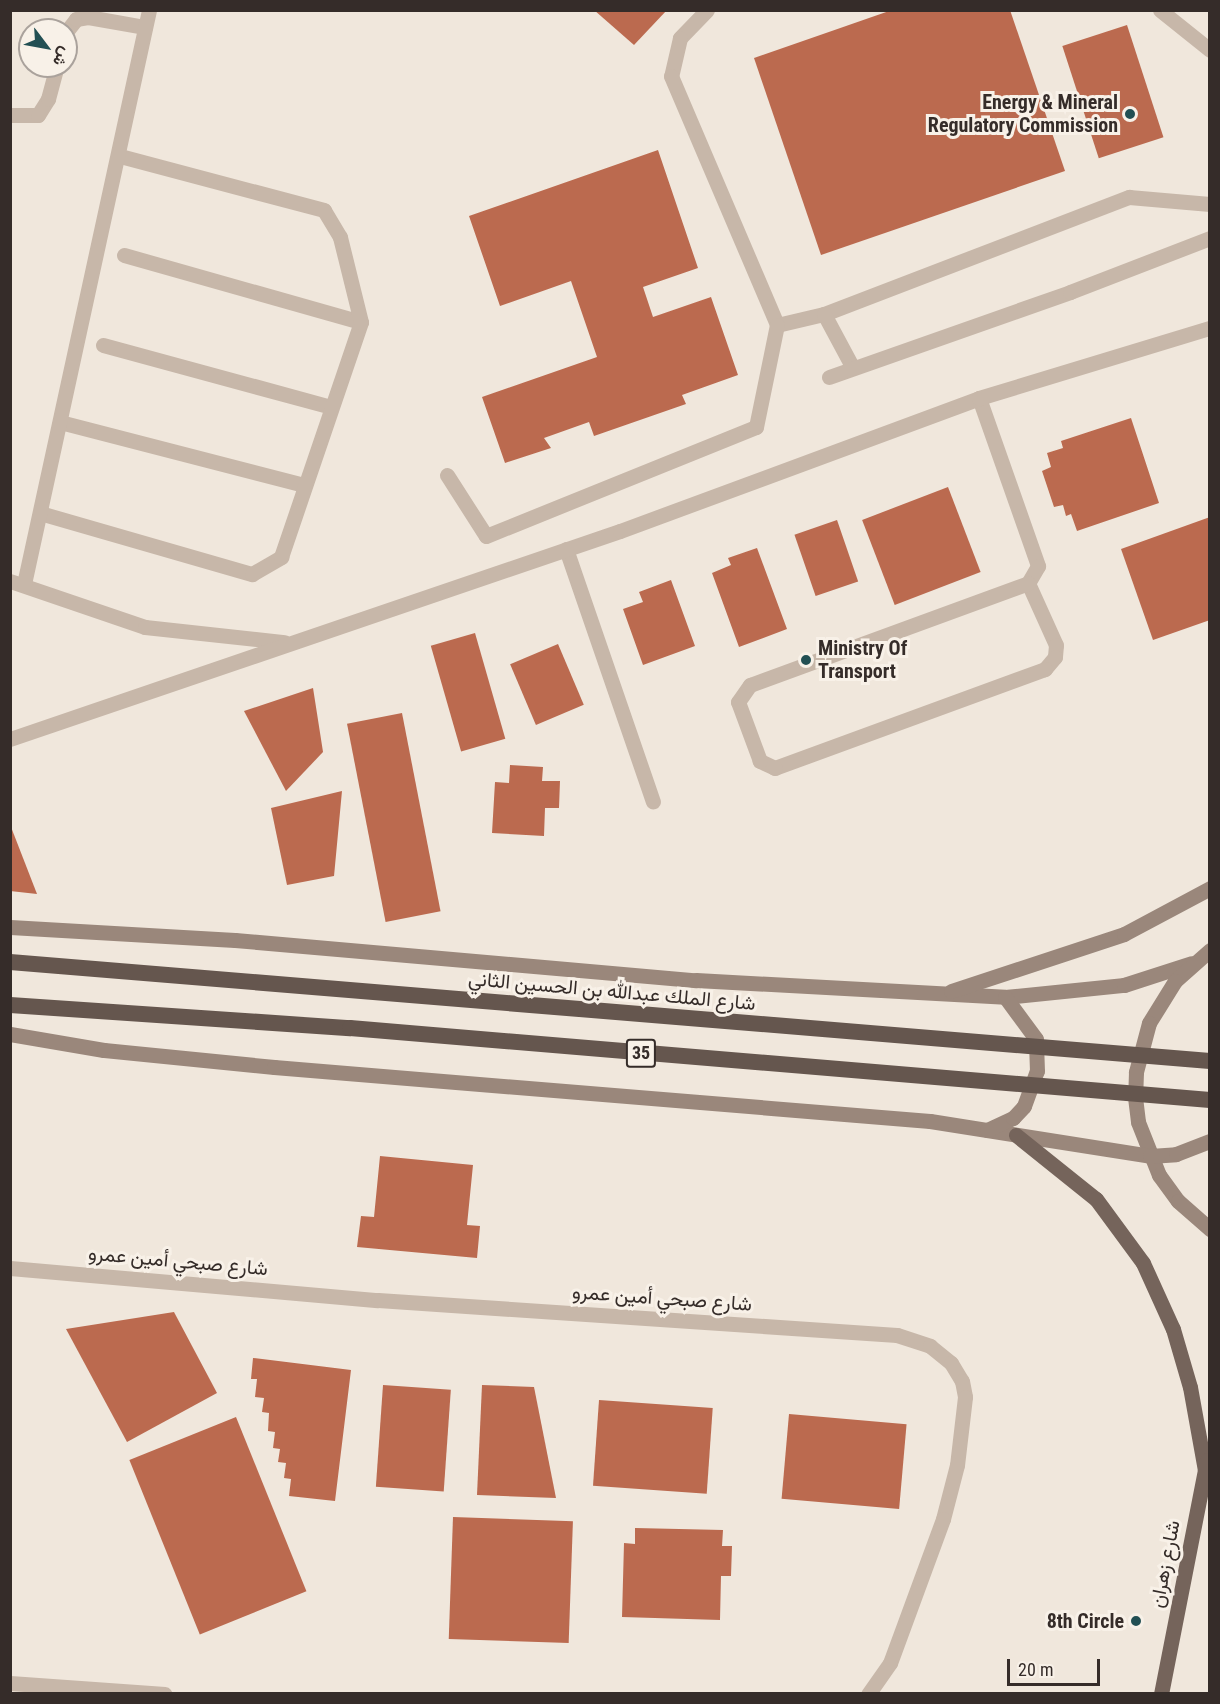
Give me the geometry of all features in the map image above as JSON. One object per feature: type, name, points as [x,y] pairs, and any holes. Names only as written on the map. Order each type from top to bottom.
[{"type":"highway","name":"شارع الملك عبدالله بن الحسين الثاني","points":[[10,962],[1209,1061]]},
{"type":"highway","name":"35","points":[[10,1005],[73,1008],[1209,1100]]},
{"type":"main road","points":[[943,993],[1124,934],[1209,888]]},
{"type":"main road","points":[[10,927],[235,940],[696,980],[1005,998],[1124,985],[1192,963]]},
{"type":"main road","points":[[1209,950],[1192,963],[1160,1001],[1140,1047],[1135,1097],[1150,1156],[1178,1201],[1209,1229]]},
{"type":"main road","points":[[987,1130],[1012,1118],[1024,1106],[1037,1071],[1036,1040],[1005,998]]},
{"type":"main road","points":[[10,1034],[104,1050],[252,1065],[930,1121],[1150,1156],[1176,1154],[1209,1142]]},
{"type":"main road","points":[[1016,1135],[1096,1198],[1143,1263],[1173,1329],[1190,1387],[1205,1470]]},
{"type":"main road","name":"شارع زهران","points":[[1161,1694],[1209,1443]]},
{"type":"street","points":[[149,10],[120,156],[40,513],[17,583],[145,627],[290,642]]},
{"type":"street","points":[[447,475],[486,536],[756,427],[777,325],[671,76],[680,38],[707,10]]},
{"type":"street","points":[[1160,10],[1209,50]]},
{"type":"street","points":[[78,19],[88,17],[145,27]]},
{"type":"street","points":[[10,115],[38,115],[48,99],[54,78]]},
{"type":"street","points":[[40,513],[252,574],[281,557],[303,485],[361,322],[340,237],[324,210],[120,156]]},
{"type":"street","points":[[777,325],[824,315],[1129,197],[1209,204]]},
{"type":"street","points":[[829,377],[1070,292],[1209,238]]},
{"type":"street","points":[[124,255],[361,322]]},
{"type":"street","points":[[824,315],[853,368]]},
{"type":"street","points":[[10,739],[566,549],[979,398],[1209,328]]},
{"type":"street","points":[[103,345],[330,407]]},
{"type":"street","points":[[979,398],[1038,566],[1028,583],[750,685],[738,702],[760,761],[775,768],[1045,669],[1055,657],[1056,645],[1028,583]]},
{"type":"street","points":[[60,422],[303,485]]},
{"type":"street","points":[[566,549],[652,801]]},
{"type":"street","name":"شارع صبحي أمين عمرو","points":[[10,1268],[378,1300],[897,1335],[930,1346],[951,1363],[962,1381],[965,1397],[957,1465],[943,1519],[890,1663],[868,1694]]},
{"type":"street","points":[[10,1683],[165,1694]]},
{"type":"building","points":[[594,10],[667,10],[634,45]]},
{"type":"building","points":[[892,10],[1010,10],[1065,171],[821,255],[754,58]]},
{"type":"building","points":[[1127,25],[1163,137],[1099,158],[1062,46]]},
{"type":"building","points":[[658,150],[698,268],[643,287],[653,317],[711,297],[738,375],[682,395],[686,404],[594,436],[589,422],[544,438],[551,448],[505,463],[482,397],[597,357],[571,281],[500,306],[469,216]]},
{"type":"building","points":[[1131,418],[1159,503],[1077,531],[1071,514],[1066,516],[1063,505],[1054,507],[1042,471],[1051,467],[1047,453],[1063,448],[1061,441]]},
{"type":"building","points":[[948,487],[981,572],[895,605],[862,520]]},
{"type":"building","points":[[1210,517],[1210,620],[1153,640],[1121,549]]},
{"type":"building","points":[[837,520],[858,581],[816,596],[794,535]]},
{"type":"building","points":[[757,548],[787,629],[739,647],[712,573],[731,565],[728,558]]},
{"type":"building","points":[[671,580],[695,646],[643,665],[623,609],[643,602],[639,592]]},
{"type":"building","points":[[475,633],[505,739],[461,751],[431,646]]},
{"type":"building","points":[[558,644],[584,705],[536,725],[510,664]]},
{"type":"building","points":[[313,688],[323,752],[286,791],[244,711]]},
{"type":"building","points":[[402,713],[441,911],[386,922],[347,724]]},
{"type":"building","points":[[510,765],[543,767],[542,781],[560,781],[559,808],[545,808],[544,836],[492,833],[495,782],[509,783]]},
{"type":"building","points":[[342,791],[334,876],[287,885],[271,808]]},
{"type":"building","points":[[11,827],[37,894],[10,891]]},
{"type":"building","points":[[380,1156],[473,1165],[467,1225],[480,1226],[477,1258],[357,1247],[361,1216],[374,1217]]},
{"type":"building","points":[[174,1312],[217,1393],[127,1442],[66,1329]]},
{"type":"building","points":[[253,1358],[351,1370],[335,1501],[289,1496],[291,1479],[284,1478],[286,1463],[278,1462],[280,1449],[273,1448],[275,1432],[268,1431],[269,1413],[262,1412],[264,1398],[255,1397],[257,1379],[251,1379]]},
{"type":"building","points":[[383,1385],[451,1390],[444,1491],[376,1487]]},
{"type":"building","points":[[482,1385],[534,1387],[556,1498],[477,1495]]},
{"type":"building","points":[[599,1400],[713,1408],[707,1494],[593,1486]]},
{"type":"building","points":[[789,1414],[907,1424],[899,1509],[782,1499]]},
{"type":"building","points":[[236,1417],[306,1591],[200,1634],[129,1460]]},
{"type":"building","points":[[453,1517],[573,1521],[569,1643],[449,1639]]},
{"type":"building","points":[[635,1528],[723,1530],[722,1546],[732,1546],[731,1576],[721,1576],[720,1620],[622,1617],[624,1543],[635,1544]]},
{"type":"place","name":"Energy & Mineral Regulatory Commission","points":[[1130,114]]},
{"type":"place","name":"Ministry Of Transport","points":[[806,660]]},
{"type":"place","name":"8th Circle","points":[[1136,1621]]}]
